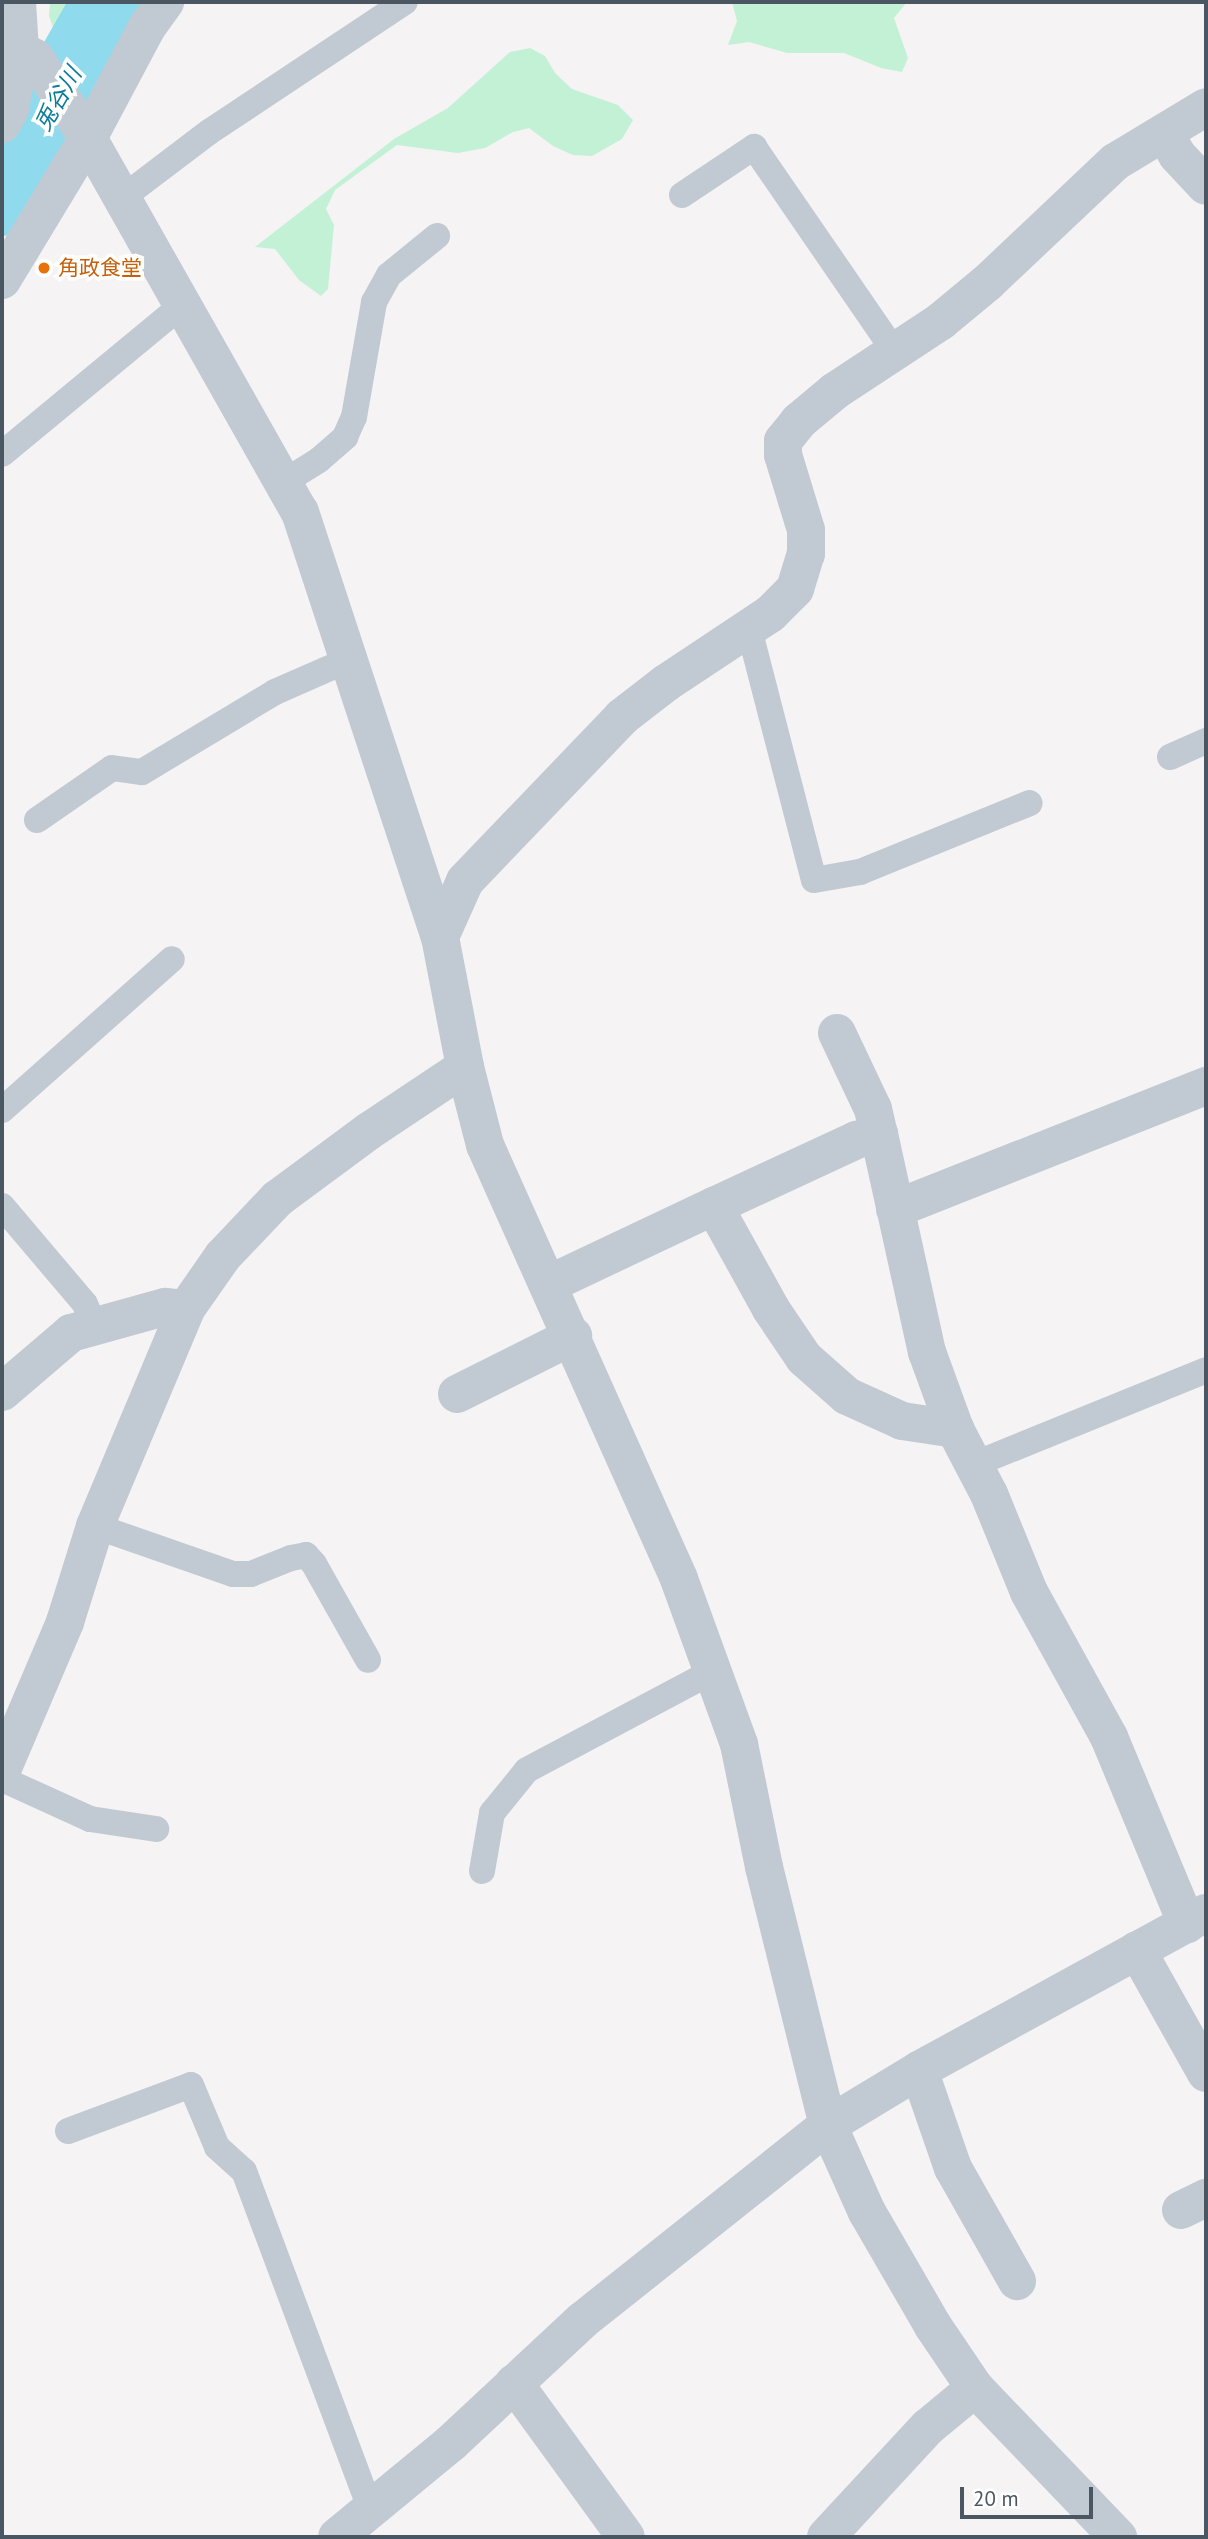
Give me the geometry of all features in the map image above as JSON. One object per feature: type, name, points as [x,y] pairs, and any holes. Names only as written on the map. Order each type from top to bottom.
[{"type":"street","points":[[17,2],[34,61],[80,125],[300,512],[440,937],[465,1067],[485,1145],[573,1336],[679,1579],[739,1744],[764,1867],[828,2125],[867,2212],[933,2326],[975,2388],[1118,2537]]},
{"type":"street","points":[[2,280],[80,125],[165,2]]},
{"type":"street","points":[[2,124],[34,61]]},
{"type":"street","points":[[440,937],[465,881],[622,718],[666,683],[750,629],[795,589],[806,554],[806,530],[783,455],[783,441],[799,421],[835,391],[941,321],[987,283],[1115,163],[1206,107]]},
{"type":"street","points":[[1164,133],[1177,155],[1206,187]]},
{"type":"street","points":[[351,2529],[451,2443],[583,2320],[828,2125],[919,2070],[1197,1919],[1109,1737],[1029,1592],[975,1464],[955,1429],[927,1352],[873,1109],[837,1033]]},
{"type":"street","points":[[2,1770],[10,1727],[65,1622],[95,1526],[186,1309],[223,1256],[277,1199],[369,1131],[465,1067]]},
{"type":"street","points":[[895,1209],[1206,1086]]},
{"type":"street","points":[[549,1284],[856,1140],[879,1134]]},
{"type":"street","points":[[714,1206],[771,1309],[804,1358],[847,1395],[902,1421],[955,1429]]},
{"type":"street","points":[[2,1392],[71,1332],[165,1307],[186,1309]]},
{"type":"street","points":[[457,1394],[573,1336]]},
{"type":"street","points":[[1137,1951],[1206,2073]]},
{"type":"street","points":[[919,2070],[953,2168],[1017,2281]]},
{"type":"street","points":[[514,2383],[626,2537]]},
{"type":"street","points":[[826,2537],[928,2427],[975,2388]]},
{"type":"lane","points":[[122,198],[209,132],[405,2]]},
{"type":"lane","points":[[682,195],[754,147],[894,351]]},
{"type":"lane","points":[[285,482],[319,460],[345,437],[354,417],[374,302],[389,275],[437,236]]},
{"type":"lane","points":[[2,454],[183,304]]},
{"type":"lane","points":[[750,629],[814,880],[860,872],[1030,803]]},
{"type":"lane","points":[[37,820],[112,768],[142,772],[275,692],[350,659]]},
{"type":"lane","points":[[1170,757],[1206,741]]},
{"type":"lane","points":[[2,1110],[172,959]]},
{"type":"lane","points":[[2,1206],[85,1304],[94,1324]]},
{"type":"lane","points":[[975,1464],[1206,1370]]},
{"type":"lane","points":[[95,1526],[233,1574],[250,1574],[306,1555],[314,1564],[368,1660]]},
{"type":"lane","points":[[482,1871],[492,1813],[527,1770],[713,1671]]},
{"type":"lane","points":[[2,1779],[90,1819],[156,1829]]},
{"type":"lane","points":[[68,2131],[191,2085],[217,2147],[244,2171],[351,2529]]},
{"type":"green space","points":[[50,2],[82,2],[66,29],[55,33],[49,16]]},
{"type":"green space","points":[[732,2],[907,2],[894,18],[908,58],[902,72],[881,68],[844,53],[787,53],[749,42],[728,45],[737,21]]},
{"type":"green space","points":[[530,48],[545,56],[555,73],[572,89],[618,105],[633,120],[622,139],[592,156],[573,155],[553,146],[529,128],[513,132],[485,148],[458,153],[397,145],[335,190],[326,209],[334,225],[328,289],[321,296],[299,280],[275,249],[255,247],[394,139],[448,108],[510,52]]},
{"type":"waterway","name":"兎谷川","points":[[2,196],[113,2]]},
{"type":"place","name":"角政食堂","points":[[44,268]]}]
